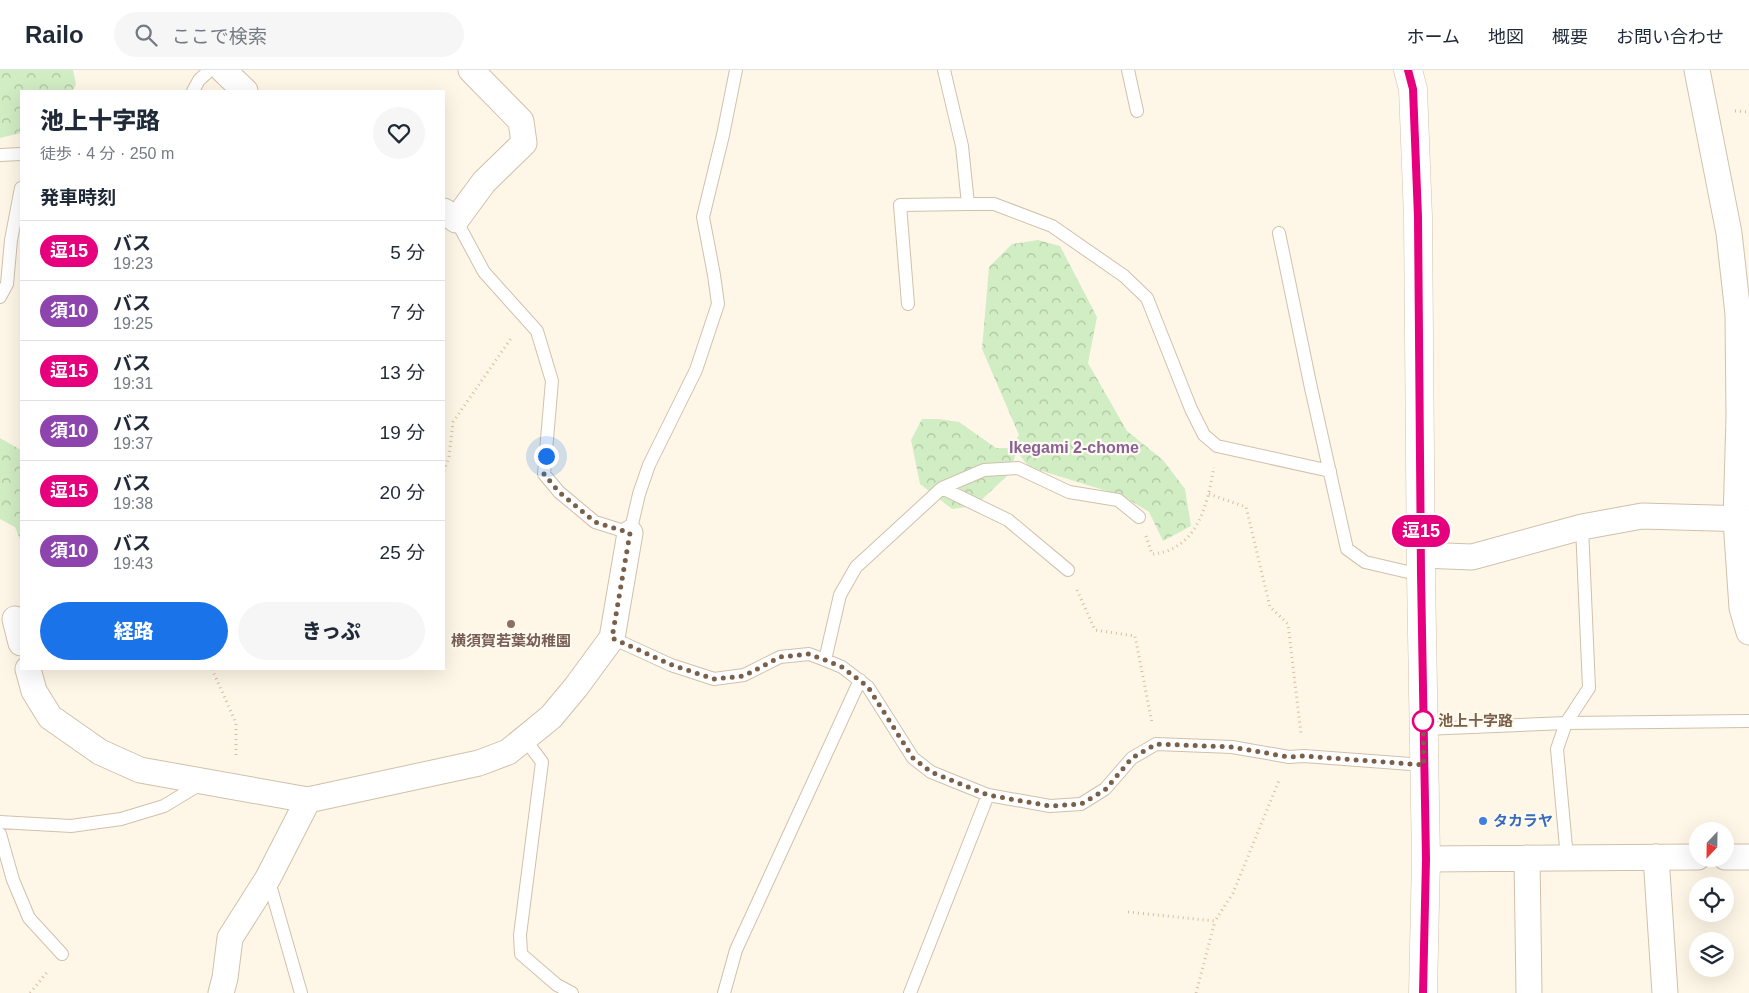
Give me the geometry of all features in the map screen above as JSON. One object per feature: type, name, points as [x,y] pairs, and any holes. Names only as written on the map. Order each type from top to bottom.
[{"type":"street","points":[[223,70],[244,90]]},
{"type":"street","points":[[450,215],[524,143],[521,121],[471,70]]},
{"type":"street","points":[[1408,70],[1413,89],[1418,217],[1426,859],[1423,993]]},
{"type":"street","points":[[1697,70],[1729,233],[1738,314],[1743,520],[1742,608],[1749,632]]},
{"type":"street","points":[[1421,565],[1472,556],[1582,527],[1642,516],[1743,520]]},
{"type":"street","points":[[28,670],[34,691],[50,717],[100,752],[140,770],[308,800],[479,763],[508,752],[551,716],[576,687],[612,638],[630,533]]},
{"type":"street","points":[[15,619],[20,639]]},
{"type":"street","points":[[220,993],[225,978],[230,938],[268,878],[308,800]]},
{"type":"street","points":[[1656,857],[1665,993]]},
{"type":"street","points":[[1426,859],[1689,857]]},
{"type":"street","points":[[1734,857],[1749,857]]},
{"type":"street","points":[[1527,858],[1529,993]]},
{"type":"lane","points":[[194,90],[199,80],[210,70]]},
{"type":"lane","points":[[450,215],[484,272],[537,331],[552,382],[544,474],[559,492],[595,522],[630,533],[639,494],[649,465],[696,370],[718,304],[703,217],[723,136],[736,70]]},
{"type":"lane","points":[[944,70],[962,146],[968,204]]},
{"type":"lane","points":[[1128,70],[1136,111]]},
{"type":"lane","points":[[0,156],[20,154]]},
{"type":"lane","points":[[0,298],[7,284],[11,240],[20,193]]},
{"type":"lane","points":[[908,304],[900,205],[994,204],[1052,226],[1124,276],[1146,298],[1191,409],[1204,435],[1218,446],[1330,471]]},
{"type":"lane","points":[[1280,233],[1311,388],[1347,549],[1365,562],[1421,565]]},
{"type":"lane","points":[[825,660],[840,595],[856,567],[942,488],[984,470],[1018,468],[1070,492],[1118,500],[1139,517]]},
{"type":"lane","points":[[942,488],[1008,520],[1068,570]]},
{"type":"lane","points":[[1567,858],[1557,749],[1566,723],[1589,688],[1582,527]]},
{"type":"lane","points":[[612,638],[672,665],[714,679],[744,676],[780,657],[809,654],[825,660],[842,667],[868,687],[913,758],[931,772],[988,795],[1050,806],[1081,804],[1105,790],[1132,758],[1156,744],[1232,747],[1289,757],[1304,756],[1424,765]]},
{"type":"lane","points":[[724,993],[736,950],[860,680]]},
{"type":"lane","points":[[1424,729],[1566,723],[1749,721]]},
{"type":"lane","points":[[524,738],[542,762],[520,935],[521,954],[557,986],[572,993]]},
{"type":"lane","points":[[0,822],[71,826],[121,820],[164,806],[204,781]]},
{"type":"lane","points":[[910,993],[988,795]]},
{"type":"lane","points":[[0,834],[13,880],[29,918],[62,954]]},
{"type":"lane","points":[[268,878],[301,993]]},
{"type":"path","points":[[445,467],[449,457],[453,422],[525,318]]},
{"type":"path","points":[[1139,517],[1152,554],[1165,553],[1184,543],[1200,520],[1209,494],[1218,446]]},
{"type":"path","points":[[1209,494],[1246,507],[1270,607],[1288,624],[1304,756]]},
{"type":"path","points":[[1068,570],[1095,630],[1135,636],[1156,744]]},
{"type":"path","points":[[212,670],[236,723],[236,787]]},
{"type":"path","points":[[1196,993],[1215,921],[1233,893],[1289,757]]},
{"type":"path","points":[[1128,912],[1215,921]]},
{"type":"path","points":[[30,993],[62,954]]},
{"type":"green space","points":[[0,70],[73,70],[76,84],[73,90],[20,90],[20,133],[0,138]]},
{"type":"green space","points":[[1038,240],[1060,246],[1097,317],[1088,363],[1127,431],[1163,460],[1185,489],[1191,526],[1163,541],[1149,512],[1123,496],[1029,467],[1017,452],[1007,476],[975,506],[952,509],[920,484],[911,440],[922,419],[959,422],[996,448],[1011,448],[1019,435],[982,349],[989,267],[1012,244]]},
{"type":"green space","points":[[0,438],[20,449],[20,540],[15,527],[0,519]]},
{"type":"bus line","name":"逗15","points":[[1408,70],[1413,89],[1418,217],[1426,859],[1423,993]]},
{"type":"place","name":"横須賀若葉幼稚園","points":[[511,624]]},
{"type":"place","name":"池上十字路","points":[[1423,721]]},
{"type":"place","name":"タカラヤ","points":[[1483,821]]},
{"type":"district","name":"Ikegami 2-chome","points":[[1074,447]]},
{"type":"route","points":[[546,456],[544,474],[559,492],[595,522],[630,533],[612,638],[672,665],[714,679],[744,676],[780,657],[809,654],[842,667],[868,687],[892,722],[913,758],[931,772],[988,795],[1050,806],[1081,804],[1105,790],[1132,758],[1156,744],[1232,747],[1289,757],[1304,756],[1424,765],[1423,721]]}]
